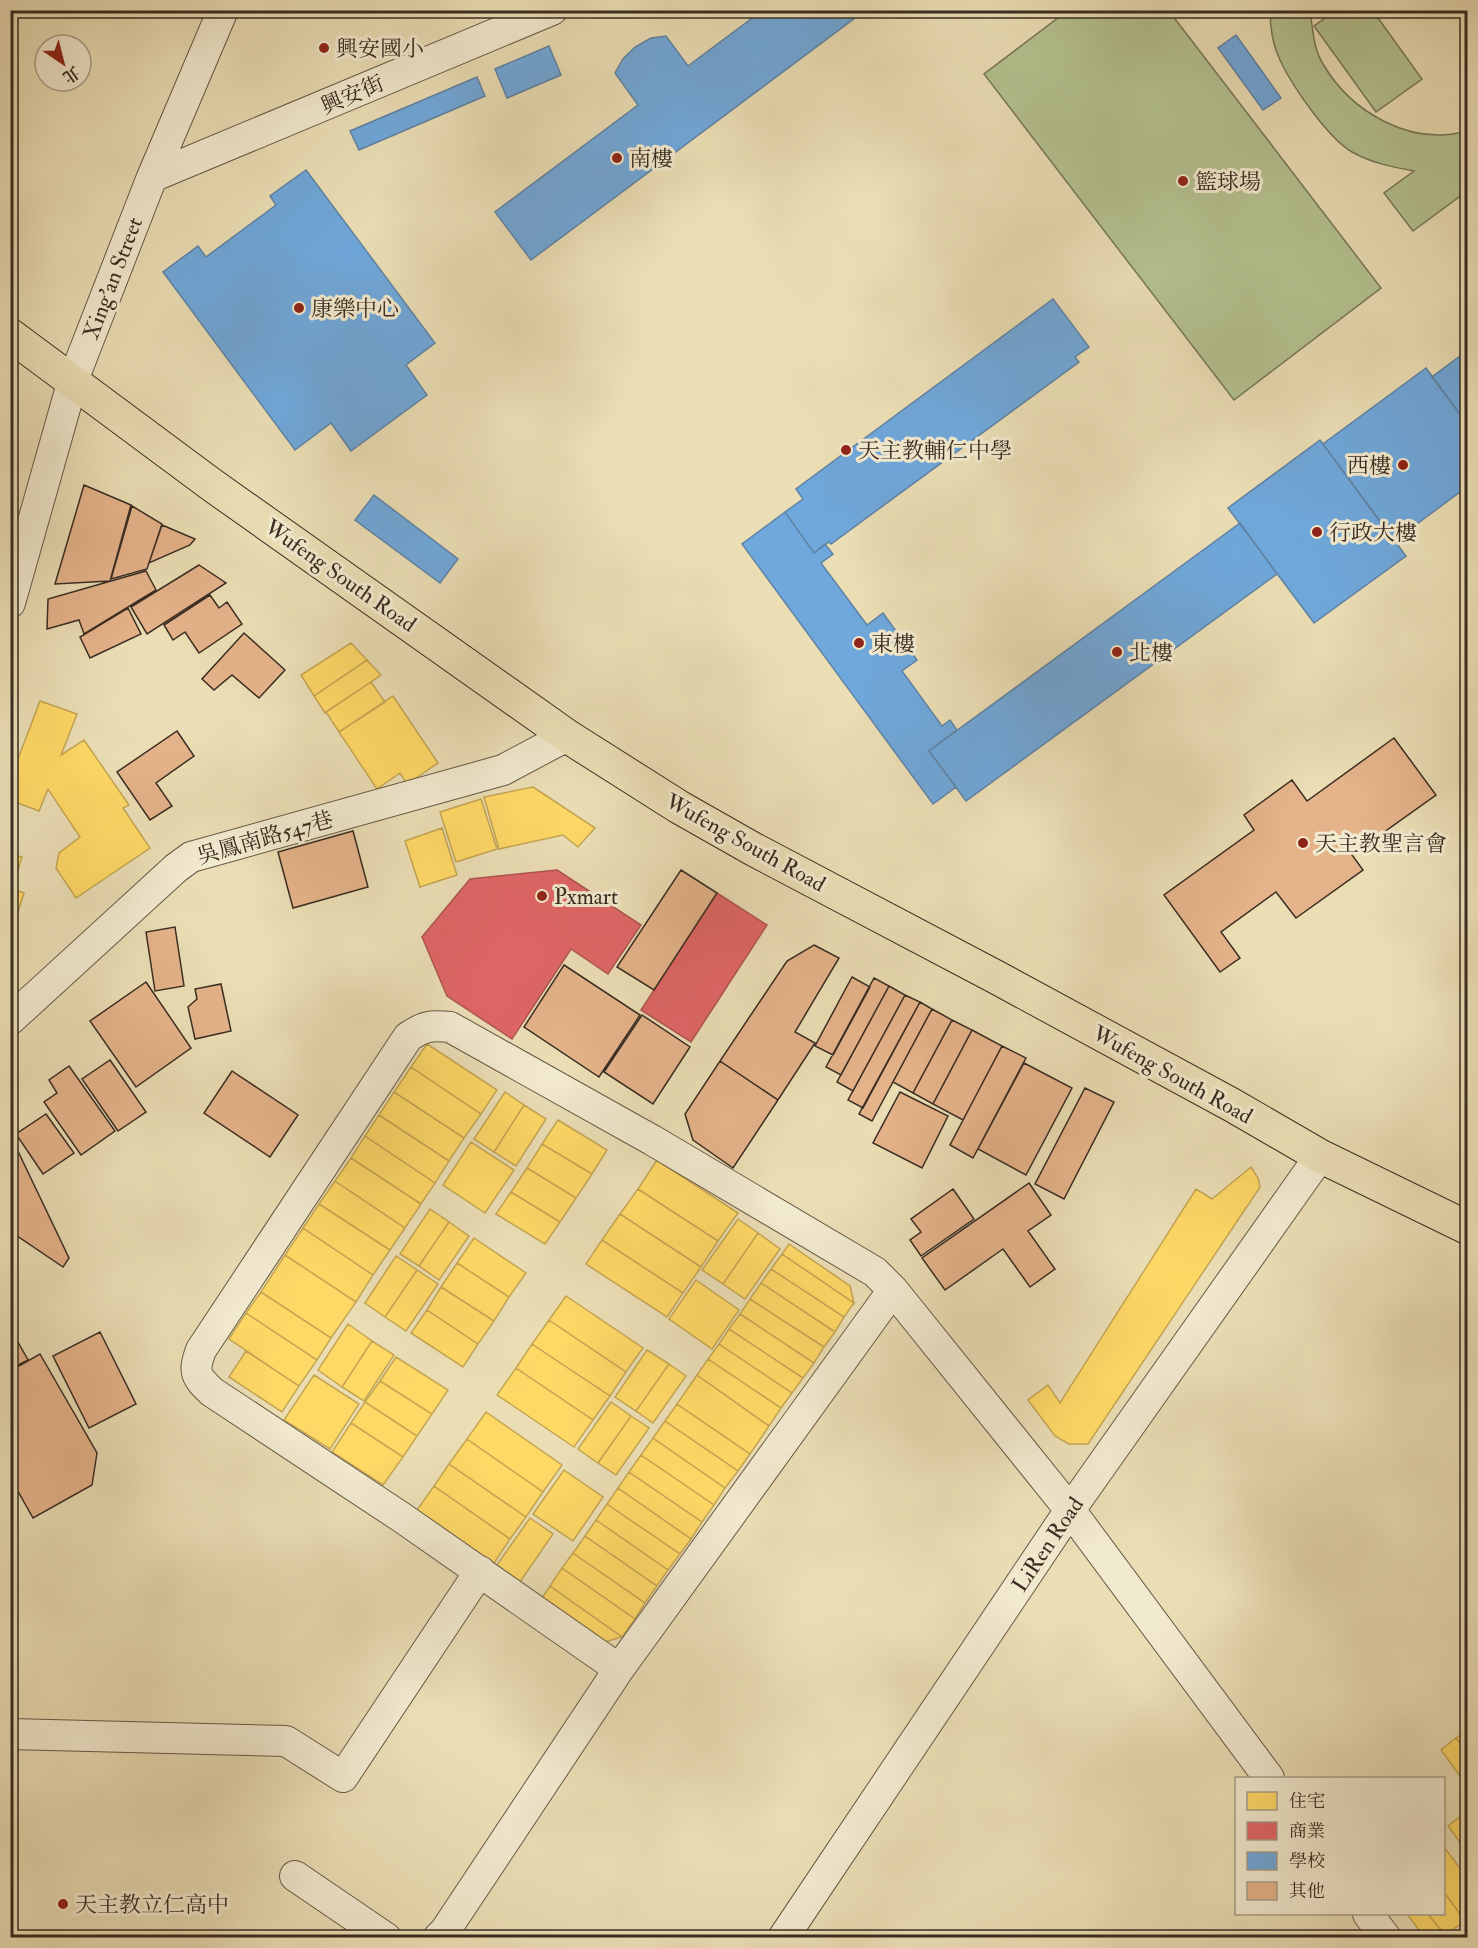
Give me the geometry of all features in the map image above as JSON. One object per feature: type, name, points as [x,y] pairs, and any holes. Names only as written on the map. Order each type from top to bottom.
[{"type":"main road","name":"Wufeng South Road","points":[[10,335],[212,484],[567,736],[679,807],[753,849],[1232,1105],[1320,1156],[1467,1228]]},
{"type":"street","points":[[200,66],[223,10]]},
{"type":"street","points":[[200,66],[229,10]]},
{"type":"street","name":"興安街","points":[[152,177],[552,10]]},
{"type":"street","name":"Xing'an Street","points":[[73,380],[152,177],[200,66]]},
{"type":"street","points":[[10,603],[73,380]]},
{"type":"street","name":"吳鳳南路547巷","points":[[10,1020],[176,868],[191,857],[503,770],[567,736]]},
{"type":"street","points":[[619,1669],[480,1571],[212,1392],[200,1380],[195,1366],[201,1350],[408,1037],[421,1028],[435,1025],[450,1027],[652,1140],[875,1272],[893,1290],[1070,1510],[1268,1777]]},
{"type":"street","name":"LiRen Road","points":[[783,1938],[1070,1510],[1320,1156]]},
{"type":"street","points":[[438,1938],[445,1932],[619,1669],[893,1290]]},
{"type":"street","points":[[10,1734],[286,1741],[343,1777],[480,1571]]},
{"type":"street","points":[[295,1876],[386,1938]]},
{"type":"street","points":[[1369,1915],[1386,1938]]},
{"type":"green space","name":"籃球場","points":[[1067,11],[1169,11],[1381,288],[1234,400],[984,74]]},
{"type":"green space","points":[[1270,11],[1310,11],[1315,45],[1323,64],[1349,97],[1384,122],[1425,134],[1446,135],[1467,131],[1467,191],[1413,231],[1384,193],[1414,171],[1382,164],[1352,152],[1322,124],[1302,97],[1280,60],[1272,36]]},
{"type":"green space","points":[[1335,11],[1373,11],[1422,79],[1376,112],[1314,26]]},
{"type":"building: 住宅","points":[[351,643],[367,660],[314,696],[301,675]]},
{"type":"building: 住宅","points":[[367,660],[381,675],[325,713],[314,696]]},
{"type":"building: 住宅","points":[[371,682],[385,702],[339,732],[326,712]]},
{"type":"building: 住宅","points":[[393,696],[438,763],[407,784],[400,773],[377,789],[339,732]]},
{"type":"building: 住宅","points":[[40,701],[77,714],[61,755],[84,740],[129,805],[123,808],[150,848],[76,898],[56,868],[59,853],[80,837],[48,789],[39,811],[10,800],[10,780]]},
{"type":"building: 住宅","points":[[533,787],[595,828],[578,847],[563,835],[499,849],[484,797]]},
{"type":"building: 住宅","points":[[481,799],[497,849],[456,862],[440,812]]},
{"type":"building: 住宅","points":[[442,828],[457,875],[420,887],[405,841]]},
{"type":"building: 住宅","points":[[10,854],[22,857],[12,889],[24,893],[10,938]]},
{"type":"building: 住宅","points":[[427,1044],[497,1090],[481,1114],[411,1067]]},
{"type":"building: 住宅","points":[[411,1067],[481,1114],[464,1138],[394,1092]]},
{"type":"building: 住宅","points":[[394,1092],[464,1138],[449,1161],[379,1115]]},
{"type":"building: 住宅","points":[[505,1092],[524,1105],[494,1152],[474,1139]]},
{"type":"building: 住宅","points":[[524,1105],[546,1119],[516,1166],[494,1152]]},
{"type":"building: 住宅","points":[[379,1115],[449,1161],[435,1183],[365,1136]]},
{"type":"building: 住宅","points":[[558,1120],[607,1150],[592,1174],[542,1144]]},
{"type":"building: 住宅","points":[[365,1136],[435,1183],[421,1204],[351,1158]]},
{"type":"building: 住宅","points":[[471,1142],[514,1170],[485,1213],[443,1185]]},
{"type":"building: 住宅","points":[[542,1144],[592,1174],[576,1198],[527,1168]]},
{"type":"building: 住宅","points":[[351,1158],[421,1204],[405,1228],[335,1181]]},
{"type":"building: 住宅","points":[[657,1160],[738,1213],[718,1241],[638,1189]]},
{"type":"building: 住宅","points":[[1251,1167],[1258,1178],[1260,1187],[1088,1444],[1069,1444],[1055,1436],[1028,1400],[1048,1385],[1060,1403],[1196,1189],[1212,1199]]},
{"type":"building: 住宅","points":[[527,1168],[576,1198],[560,1222],[511,1192]]},
{"type":"building: 住宅","points":[[335,1181],[405,1228],[390,1250],[319,1204]]},
{"type":"building: 住宅","points":[[638,1189],[718,1241],[701,1267],[620,1214]]},
{"type":"building: 住宅","points":[[511,1192],[560,1222],[545,1244],[496,1214]]},
{"type":"building: 住宅","points":[[319,1204],[390,1250],[373,1275],[303,1228]]},
{"type":"building: 住宅","points":[[430,1209],[449,1222],[419,1266],[400,1254]]},
{"type":"building: 住宅","points":[[620,1214],[701,1267],[683,1293],[602,1240]]},
{"type":"building: 住宅","points":[[738,1219],[758,1233],[723,1284],[702,1270]]},
{"type":"building: 住宅","points":[[449,1222],[469,1236],[439,1280],[419,1266]]},
{"type":"building: 住宅","points":[[303,1228],[373,1275],[356,1302],[285,1255]]},
{"type":"building: 住宅","points":[[758,1233],[780,1249],[745,1299],[723,1284]]},
{"type":"building: 住宅","points":[[474,1238],[526,1273],[509,1297],[457,1263]]},
{"type":"building: 住宅","points":[[602,1240],[683,1293],[667,1317],[586,1264]]},
{"type":"building: 住宅","points":[[789,1244],[850,1286],[854,1303],[782,1254]]},
{"type":"building: 住宅","points":[[782,1254],[854,1303],[844,1317],[771,1269]]},
{"type":"building: 住宅","points":[[285,1255],[356,1302],[331,1338],[261,1292]]},
{"type":"building: 住宅","points":[[396,1256],[417,1270],[385,1317],[365,1303]]},
{"type":"building: 住宅","points":[[457,1263],[509,1297],[494,1321],[441,1287]]},
{"type":"building: 住宅","points":[[771,1269],[844,1317],[835,1332],[761,1283]]},
{"type":"building: 住宅","points":[[417,1270],[438,1284],[406,1331],[385,1317]]},
{"type":"building: 住宅","points":[[696,1280],[739,1310],[712,1349],[669,1319]]},
{"type":"building: 住宅","points":[[761,1283],[835,1332],[824,1347],[750,1299]]},
{"type":"building: 住宅","points":[[441,1287],[494,1321],[478,1344],[427,1310]]},
{"type":"building: 住宅","points":[[261,1292],[331,1338],[317,1360],[246,1313]]},
{"type":"building: 住宅","points":[[566,1296],[643,1348],[626,1372],[549,1320]]},
{"type":"building: 住宅","points":[[750,1299],[824,1347],[814,1363],[740,1314]]},
{"type":"building: 住宅","points":[[427,1310],[478,1344],[463,1367],[411,1333]]},
{"type":"building: 住宅","points":[[246,1313],[317,1360],[299,1386],[229,1339]]},
{"type":"building: 住宅","points":[[740,1314],[814,1363],[803,1378],[729,1329]]},
{"type":"building: 住宅","points":[[549,1320],[626,1372],[610,1396],[532,1344]]},
{"type":"building: 住宅","points":[[348,1324],[372,1341],[342,1387],[318,1370]]},
{"type":"building: 住宅","points":[[729,1329],[803,1378],[792,1393],[719,1344]]},
{"type":"building: 住宅","points":[[372,1341],[394,1355],[364,1401],[342,1387]]},
{"type":"building: 住宅","points":[[532,1344],[610,1396],[593,1420],[516,1368]]},
{"type":"building: 住宅","points":[[719,1344],[792,1393],[781,1408],[708,1359]]},
{"type":"building: 住宅","points":[[647,1350],[669,1364],[636,1411],[615,1397]]},
{"type":"building: 住宅","points":[[246,1351],[299,1386],[282,1412],[229,1377]]},
{"type":"building: 住宅","points":[[396,1357],[448,1390],[432,1414],[380,1381]]},
{"type":"building: 住宅","points":[[708,1359],[781,1408],[769,1426],[697,1375]]},
{"type":"building: 住宅","points":[[669,1364],[686,1376],[653,1423],[636,1411]]},
{"type":"building: 住宅","points":[[516,1368],[593,1420],[574,1447],[497,1395]]},
{"type":"building: 住宅","points":[[314,1375],[359,1404],[330,1449],[284,1420]]},
{"type":"building: 住宅","points":[[697,1375],[769,1426],[750,1454],[677,1404]]},
{"type":"building: 住宅","points":[[380,1381],[432,1414],[417,1436],[365,1402]]},
{"type":"building: 住宅","points":[[365,1402],[417,1436],[403,1457],[351,1423]]},
{"type":"building: 住宅","points":[[611,1402],[631,1416],[598,1463],[578,1449]]},
{"type":"building: 住宅","points":[[677,1404],[750,1454],[738,1471],[665,1421]]},
{"type":"building: 住宅","points":[[486,1412],[562,1465],[543,1492],[467,1439]]},
{"type":"building: 住宅","points":[[631,1416],[649,1428],[616,1475],[598,1463]]},
{"type":"building: 住宅","points":[[665,1421],[738,1471],[725,1488],[653,1438]]},
{"type":"building: 住宅","points":[[351,1423],[403,1457],[383,1485],[332,1452]]},
{"type":"building: 住宅","points":[[653,1438],[725,1488],[714,1505],[641,1455]]},
{"type":"building: 住宅","points":[[467,1439],[543,1492],[526,1517],[449,1464]]},
{"type":"building: 住宅","points":[[641,1455],[714,1505],[702,1522],[629,1472]]},
{"type":"building: 住宅","points":[[449,1464],[526,1517],[510,1539],[434,1486]]},
{"type":"building: 住宅","points":[[564,1470],[603,1497],[573,1541],[533,1514]]},
{"type":"building: 住宅","points":[[629,1472],[702,1522],[691,1539],[618,1488]]},
{"type":"building: 住宅","points":[[434,1486],[510,1539],[492,1566],[415,1513]]},
{"type":"building: 住宅","points":[[618,1488],[691,1539],[680,1554],[607,1504]]},
{"type":"building: 住宅","points":[[607,1504],[680,1554],[668,1570],[596,1520]]},
{"type":"building: 住宅","points":[[530,1518],[553,1534],[520,1582],[497,1565]]},
{"type":"building: 住宅","points":[[596,1520],[668,1570],[657,1586],[585,1536]]},
{"type":"building: 住宅","points":[[585,1536],[657,1586],[645,1603],[573,1553]]},
{"type":"building: 住宅","points":[[573,1553],[645,1603],[635,1619],[562,1568]]},
{"type":"building: 住宅","points":[[562,1568],[635,1619],[622,1637],[550,1586]]},
{"type":"building: 住宅","points":[[550,1586],[622,1637],[601,1643],[540,1601]]},
{"type":"building: 住宅","points":[[1468,1730],[1468,1754],[1456,1738]]},
{"type":"building: 住宅","points":[[1456,1738],[1468,1754],[1468,1787],[1441,1750]]},
{"type":"building: 住宅","points":[[1464,1814],[1468,1819],[1468,1853],[1448,1826]]},
{"type":"building: 住宅","points":[[1445,1848],[1468,1879],[1468,1919],[1465,1921],[1445,1893]]},
{"type":"building: 住宅","points":[[1445,1893],[1465,1921],[1445,1935],[1429,1915],[1445,1915]]},
{"type":"building: 住宅","points":[[1408,1915],[1429,1915],[1445,1935],[1442,1938],[1425,1938]]},
{"type":"building: 商業","points":[[557,870],[641,925],[608,974],[571,949],[512,1039],[447,996],[422,937],[470,879]]},
{"type":"building: 商業","points":[[717,893],[767,925],[691,1042],[641,1010]]},
{"type":"building: 學校","name":"南樓","points":[[763,10],[856,10],[859,15],[531,260],[495,212],[638,105],[615,73],[623,59],[635,47],[651,38],[666,36],[688,66]]},
{"type":"building: 學校","points":[[1236,35],[1281,98],[1263,110],[1218,48]]},
{"type":"building: 學校","points":[[549,46],[561,75],[507,98],[495,69]]},
{"type":"building: 學校","points":[[477,77],[485,96],[359,150],[350,131]]},
{"type":"building: 學校","name":"康樂中心","points":[[306,170],[435,343],[406,365],[427,395],[351,451],[331,423],[295,450],[163,272],[198,246],[206,257],[276,205],[270,196]]},
{"type":"building: 學校","points":[[1053,299],[1089,347],[1075,357],[1079,362],[831,544],[829,542],[814,553],[785,512],[803,499],[796,489]]},
{"type":"building: 學校","points":[[1468,350],[1468,425],[1432,377]]},
{"type":"building: 學校","name":"西樓","points":[[1426,368],[1468,425],[1468,486],[1394,541],[1323,444]]},
{"type":"building: 學校","name":"行政大樓","points":[[1320,440],[1406,556],[1314,623],[1228,508]]},
{"type":"building: 學校","points":[[374,495],[458,559],[440,583],[355,520]]},
{"type":"building: 學校","name":"東樓","points":[[785,512],[814,553],[825,544],[833,554],[821,563],[867,625],[883,613],[917,660],[902,671],[942,726],[950,720],[957,730],[929,751],[956,787],[933,804],[742,544]]},
{"type":"building: 學校","name":"北樓","points":[[1240,523],[1277,574],[966,801],[929,751]]},
{"type":"building: 其他","points":[[84,485],[131,505],[110,581],[55,584]]},
{"type":"building: 其他","points":[[132,506],[162,524],[147,569],[111,579]]},
{"type":"building: 其他","points":[[162,525],[195,539],[190,545],[149,563]]},
{"type":"building: 其他","points":[[199,565],[226,583],[147,634],[131,607]]},
{"type":"building: 其他","points":[[146,571],[156,590],[84,634],[79,620],[47,629],[48,599]]},
{"type":"building: 其他","points":[[210,595],[219,608],[227,602],[242,624],[199,653],[185,632],[173,640],[164,625]]},
{"type":"building: 其他","points":[[128,608],[141,634],[90,658],[80,637]]},
{"type":"building: 其他","points":[[244,633],[285,670],[259,698],[232,675],[214,690],[202,679]]},
{"type":"building: 其他","points":[[177,731],[194,756],[156,783],[172,806],[150,820],[117,772]]},
{"type":"building: 其他","name":"天主教聖言會","points":[[1394,738],[1436,795],[1352,855],[1363,870],[1296,918],[1276,892],[1221,932],[1240,958],[1220,972],[1164,895],[1254,830],[1244,815],[1292,780],[1307,801]]},
{"type":"building: 其他","points":[[353,831],[368,887],[293,908],[278,852]]},
{"type":"building: 其他","points":[[681,870],[717,893],[654,990],[617,967]]},
{"type":"building: 其他","points":[[175,927],[184,986],[155,991],[146,932]]},
{"type":"building: 其他","points":[[814,945],[839,958],[795,1032],[815,1043],[778,1100],[720,1061],[787,961]]},
{"type":"building: 其他","points":[[564,965],[640,1015],[599,1077],[524,1027]]},
{"type":"building: 其他","points":[[852,977],[870,987],[833,1055],[815,1046]]},
{"type":"building: 其他","points":[[874,978],[889,986],[841,1075],[826,1067]]},
{"type":"building: 其他","points":[[146,982],[191,1048],[136,1087],[90,1021]]},
{"type":"building: 其他","points":[[221,984],[231,1031],[195,1039],[188,1007],[197,999],[195,989]]},
{"type":"building: 其他","points":[[889,986],[905,995],[853,1091],[837,1082]]},
{"type":"building: 其他","points":[[905,995],[920,1002],[863,1108],[848,1100]]},
{"type":"building: 其他","points":[[920,1002],[932,1009],[872,1121],[859,1114]]},
{"type":"building: 其他","points":[[932,1009],[952,1020],[913,1093],[893,1082]]},
{"type":"building: 其他","points":[[642,1015],[690,1047],[653,1104],[604,1072]]},
{"type":"building: 其他","points":[[952,1020],[972,1030],[933,1104],[913,1093]]},
{"type":"building: 其他","points":[[972,1030],[1002,1046],[963,1120],[933,1104]]},
{"type":"building: 其他","points":[[1002,1046],[1026,1058],[973,1158],[950,1145]]},
{"type":"building: 其他","points":[[110,1060],[146,1112],[118,1131],[82,1079]]},
{"type":"building: 其他","points":[[720,1061],[778,1100],[733,1168],[693,1140],[685,1114]]},
{"type":"building: 其他","points":[[1024,1063],[1072,1088],[1026,1175],[978,1149]]},
{"type":"building: 其他","points":[[69,1066],[115,1131],[81,1155],[44,1102],[57,1093],[49,1080]]},
{"type":"building: 其他","points":[[232,1071],[298,1115],[270,1157],[204,1113]]},
{"type":"building: 其他","points":[[1085,1088],[1114,1102],[1064,1199],[1035,1184]]},
{"type":"building: 其他","points":[[900,1092],[948,1116],[922,1168],[873,1143]]},
{"type":"building: 其他","points":[[46,1114],[74,1153],[43,1174],[16,1134]]},
{"type":"building: 其他","points":[[15,1145],[69,1258],[63,1267],[10,1231],[10,1151]]},
{"type":"building: 其他","points":[[1029,1183],[1051,1215],[1028,1231],[1055,1269],[1030,1287],[1003,1249],[945,1290],[922,1258]]},
{"type":"building: 其他","points":[[953,1189],[974,1219],[921,1256],[910,1240],[921,1232],[911,1219]]},
{"type":"building: 其他","points":[[10,1328],[28,1360],[10,1369]]},
{"type":"building: 其他","points":[[100,1332],[136,1404],[89,1428],[53,1356]]},
{"type":"building: 其他","points":[[40,1354],[97,1453],[92,1485],[33,1518],[10,1477],[10,1371]]},
{"type":"place","name":"興安國小","points":[[324,48]]},
{"type":"place","name":"南樓","points":[[617,158]]},
{"type":"place","name":"籃球場","points":[[1183,181]]},
{"type":"place","name":"康樂中心","points":[[299,308]]},
{"type":"place","name":"天主教輔仁中學","points":[[846,450]]},
{"type":"place","name":"西樓","points":[[1403,465]]},
{"type":"place","name":"行政大樓","points":[[1317,532]]},
{"type":"place","name":"東樓","points":[[859,643]]},
{"type":"place","name":"北樓","points":[[1117,652]]},
{"type":"place","name":"天主教聖言會","points":[[1303,843]]},
{"type":"place","name":"Pxmart","points":[[542,896]]},
{"type":"place","name":"天主教立仁高中","points":[[63,1904]]}]
